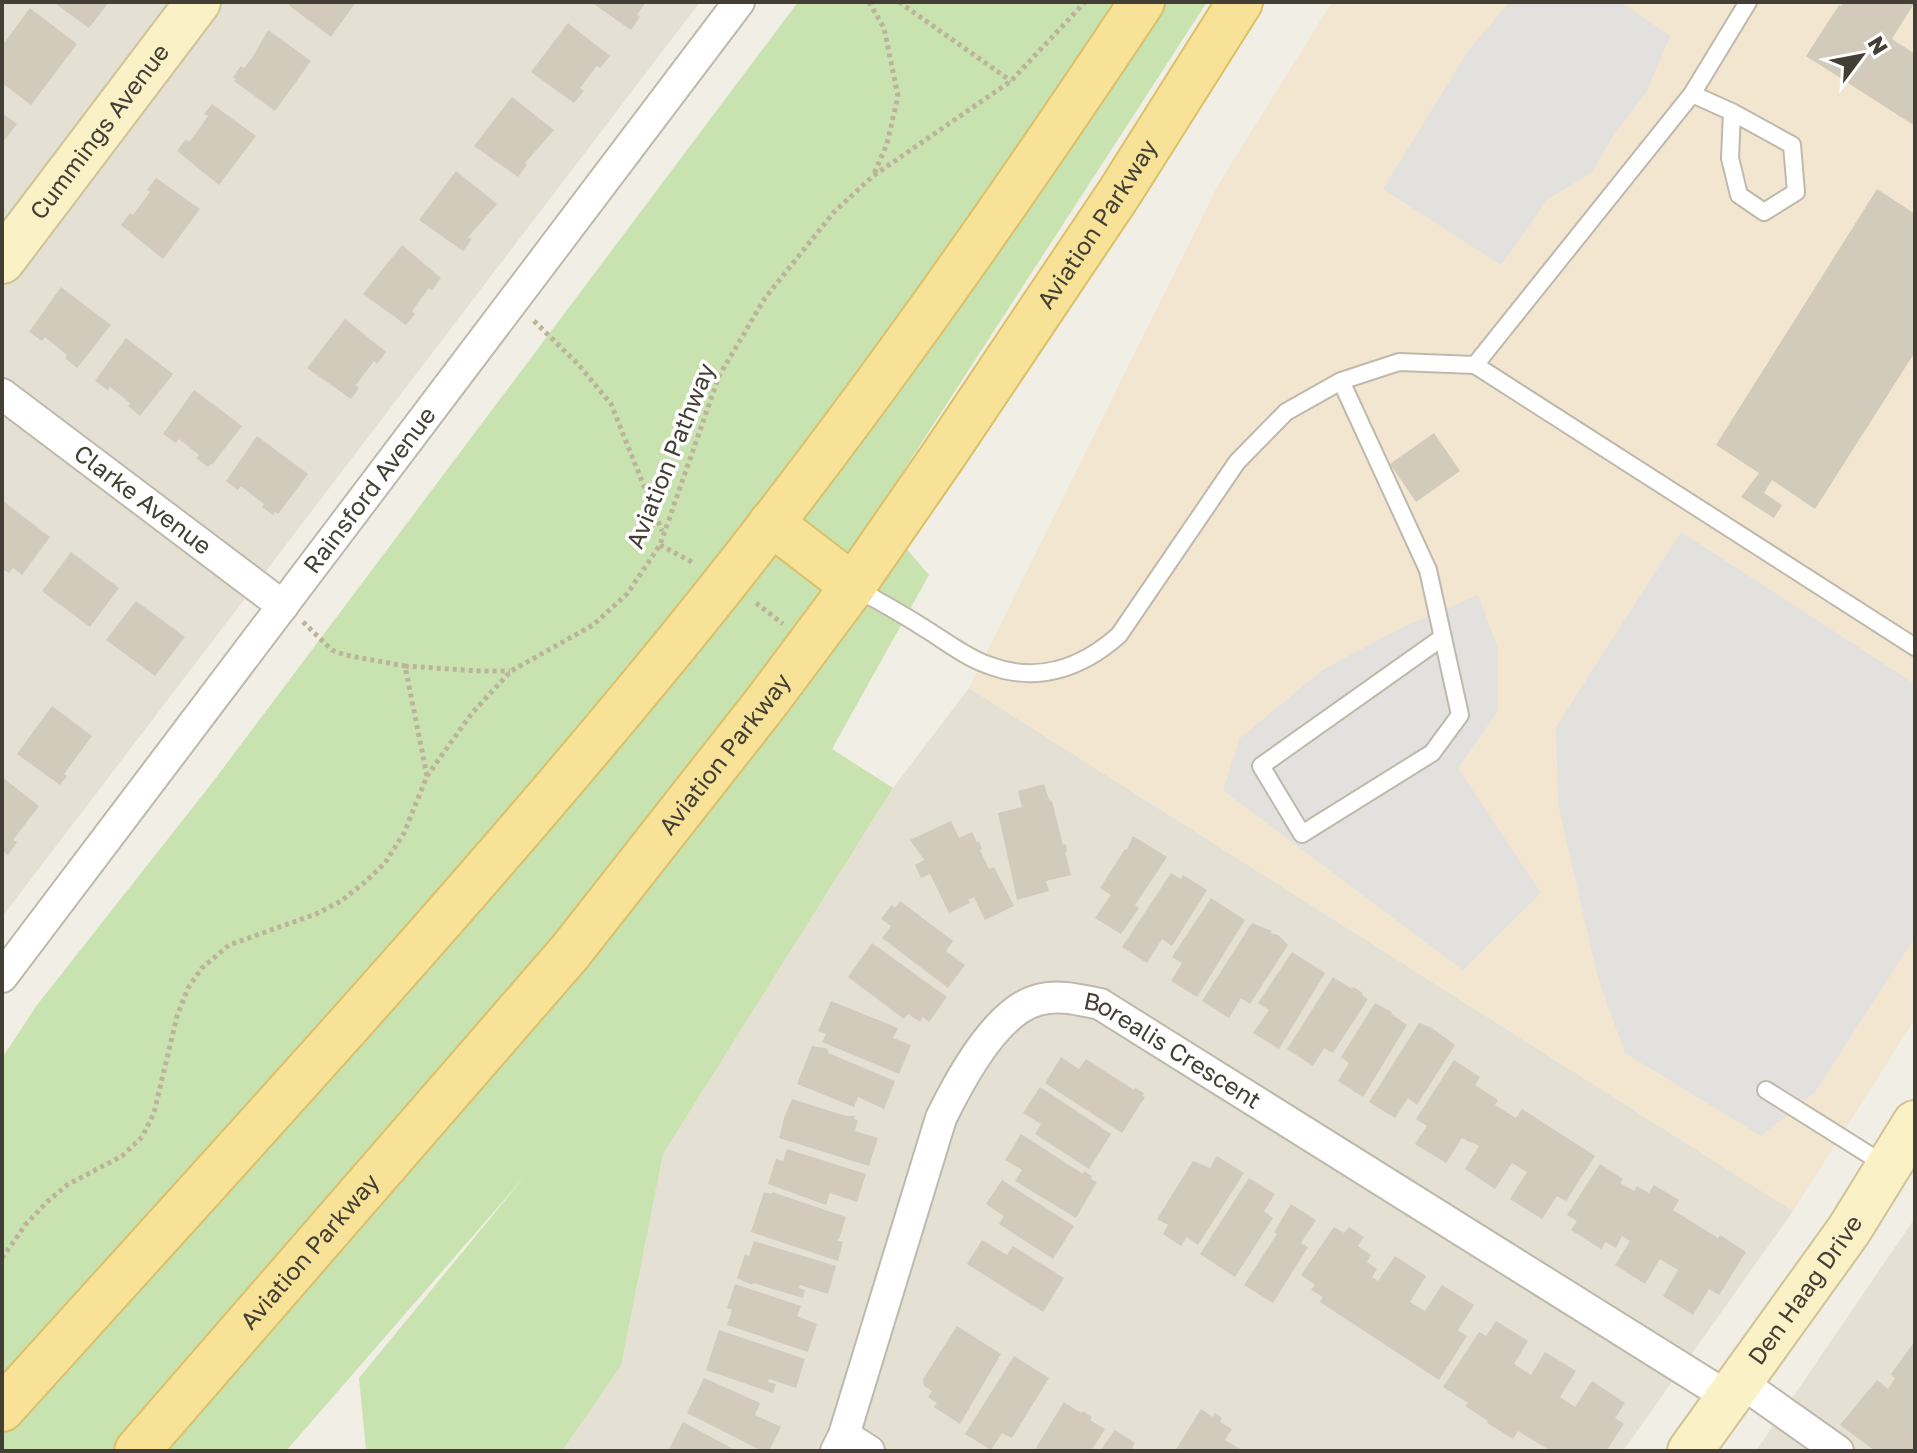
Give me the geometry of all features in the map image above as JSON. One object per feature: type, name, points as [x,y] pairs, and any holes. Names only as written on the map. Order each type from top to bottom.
[{"type":"main road","points":[[2,1409],[394,973],[651,674],[771,523],[949,284],[1142,2]]},
{"type":"main road","name":"Aviation Parkway","points":[[137,1451],[570,952],[698,790],[853,586],[1072,264],[1240,2]]},
{"type":"main road","points":[[771,523],[853,586]]},
{"type":"street","name":"Cummings Avenue","points":[[2,261],[198,2]]},
{"type":"street","name":"Rainsford Avenue","points":[[2,977],[739,2]]},
{"type":"street","name":"Clarke Avenue","points":[[2,394],[283,606]]},
{"type":"street","name":"Borealis Crescent","points":[[849,1446],[941,1118],[958,1082],[1006,1019],[1036,1000],[1064,997],[1100,1004],[1838,1451]]},
{"type":"street","name":"Den Haag Drive","points":[[1690,1451],[1849,1230],[1915,1123]]},
{"type":"lane","points":[[1475,365],[1692,94],[1748,2]]},
{"type":"lane","points":[[1692,94],[1732,112],[1792,145],[1796,192],[1764,212],[1739,195],[1730,158],[1732,112]]},
{"type":"lane","points":[[853,586],[985,665],[1010,673],[1035,673],[1082,663],[1119,635],[1237,462],[1286,412],[1341,381],[1399,362],[1475,365],[1915,647]]},
{"type":"lane","points":[[1341,381],[1428,570],[1443,637],[1460,715],[1432,753],[1302,834],[1261,766],[1443,637]]},
{"type":"lane","points":[[1766,1090],[1888,1166]]},
{"type":"path","points":[[869,2],[884,28],[898,96],[887,144],[873,176]]},
{"type":"path","points":[[899,2],[1011,81]]},
{"type":"path","name":"Aviation Pathway","points":[[2,1258],[26,1224],[48,1201],[67,1185],[122,1156],[142,1137],[154,1113],[177,1016],[188,988],[202,968],[229,945],[316,914],[341,901],[365,882],[385,863],[404,833],[427,776],[464,722],[511,671],[593,625],[627,594],[660,545],[719,376],[765,298],[799,252],[834,212],[873,176],[1011,81],[1085,2]]},
{"type":"path","points":[[513,301],[578,364],[611,404],[663,533]]},
{"type":"path","points":[[660,545],[706,569]]},
{"type":"path","points":[[753,601],[786,627]]},
{"type":"path","points":[[283,606],[332,650],[345,655],[405,666],[511,671]]},
{"type":"path","points":[[405,666],[427,776]]},
{"type":"shaded area","points":[[2,2],[700,2],[2,917]]},
{"type":"shaded area","points":[[1332,2],[1915,2],[1915,1019],[1793,1211],[969,688],[1218,185]]},
{"type":"shaded area","points":[[1509,2],[1621,2],[1670,36],[1647,91],[1613,136],[1592,172],[1547,200],[1501,265],[1383,189],[1468,51]]},
{"type":"shaded area","points":[[1681,532],[1915,684],[1915,937],[1815,1092],[1761,1136],[1625,1053],[1598,978],[1558,804],[1556,727]]},
{"type":"shaded area","points":[[1478,595],[1498,648],[1498,711],[1458,768],[1541,893],[1463,970],[1223,790],[1240,738],[1324,669],[1401,628]]},
{"type":"shaded area","points":[[969,688],[1793,1211],[1623,1451],[562,1451],[621,1366],[663,1154],[893,788]]},
{"type":"shaded area","points":[[1915,1218],[1915,1451],[1756,1451]]},
{"type":"green space","points":[[798,2],[1207,2],[876,513],[929,575],[832,749],[893,788],[663,1154],[621,1366],[562,1451],[366,1451],[359,1378],[525,1176],[286,1451],[2,1451],[2,1058],[37,1005],[212,783]]},
{"type":"building","points":[[53,2],[109,2],[89,28]]},
{"type":"building","points":[[287,2],[356,2],[331,37]]},
{"type":"building","points":[[591,2],[646,2],[631,30]]},
{"type":"building","points":[[1844,2],[1915,2],[1892,39],[1915,54],[1915,126],[1806,56]]},
{"type":"building","points":[[30,8],[77,44],[31,105],[2,83],[2,46]]},
{"type":"building","points":[[568,23],[610,56],[600,68],[597,66],[580,88],[584,91],[574,103],[531,72]]},
{"type":"building","points":[[268,30],[311,61],[275,111],[234,81],[236,79],[233,77],[254,55]]},
{"type":"building","points":[[512,97],[554,130],[525,163],[527,165],[518,177],[474,146]]},
{"type":"building","points":[[212,104],[256,136],[219,185],[177,151],[199,129],[208,116],[204,114]]},
{"type":"building","points":[[2,113],[17,124],[2,143]]},
{"type":"building","points":[[456,171],[497,204],[468,237],[472,239],[463,251],[419,220]]},
{"type":"building","points":[[156,178],[200,209],[163,259],[121,225],[130,213],[133,215]]},
{"type":"building","points":[[1877,189],[1915,214],[1915,352],[1815,509],[1772,480],[1764,493],[1782,505],[1774,518],[1741,497],[1759,473],[1716,445]]},
{"type":"building","points":[[402,245],[441,278],[432,290],[429,288],[406,325],[363,294]]},
{"type":"building","points":[[61,287],[111,325],[77,368],[45,337],[42,341],[29,332]]},
{"type":"building","points":[[345,319],[386,352],[377,364],[374,361],[356,385],[359,388],[351,399],[307,368]]},
{"type":"building","points":[[126,338],[173,374],[140,416],[110,387],[108,390],[95,381]]},
{"type":"building","points":[[194,390],[242,426],[208,467],[179,439],[176,443],[163,434]]},
{"type":"building","points":[[1434,433],[1460,471],[1416,502],[1390,464]]},
{"type":"building","points":[[257,436],[308,474],[278,514],[275,512],[273,515],[262,507],[264,504],[241,486],[238,490],[226,481]]},
{"type":"building","points":[[3,501],[50,537],[22,575],[13,568],[9,573],[2,569]]},
{"type":"building","points":[[71,552],[119,588],[90,627],[42,591]]},
{"type":"building","points":[[136,601],[185,637],[155,676],[106,640]]},
{"type":"building","points":[[52,706],[92,736],[64,774],[67,776],[60,785],[17,754]]},
{"type":"building","points":[[2,777],[39,806],[13,840],[17,842],[8,855],[4,852],[2,856]]},
{"type":"building","points":[[1044,784],[1052,801],[1063,845],[1066,844],[1071,875],[1046,881],[1049,891],[1017,900],[998,813],[1022,807],[1018,791]]},
{"type":"building","points":[[951,821],[959,838],[972,832],[977,843],[979,841],[989,869],[994,867],[1014,906],[985,920],[974,897],[968,900],[970,903],[949,913],[930,874],[921,878],[915,865],[924,860],[910,840]]},
{"type":"building","points":[[1133,836],[1167,857],[1135,905],[1139,908],[1121,934],[1095,918],[1111,895],[1100,888],[1127,850]]},
{"type":"building","points":[[1171,873],[1181,879],[1183,875],[1207,890],[1172,946],[1162,939],[1147,963],[1122,947]]},
{"type":"building","points":[[1211,898],[1245,920],[1197,997],[1171,981],[1182,963],[1172,957]]},
{"type":"building","points":[[900,901],[953,941],[946,951],[965,965],[948,988],[882,938],[891,926],[881,919],[892,905],[895,908]]},
{"type":"building","points":[[1252,923],[1272,931],[1270,933],[1278,935],[1288,945],[1250,1004],[1241,998],[1229,1018],[1202,1001]]},
{"type":"building","points":[[872,943],[947,997],[929,1022],[923,1017],[920,1022],[908,1014],[904,1019],[848,977]]},
{"type":"building","points":[[1292,952],[1325,973],[1279,1049],[1253,1033],[1269,1010],[1258,1003]]},
{"type":"building","points":[[1333,977],[1363,993],[1368,999],[1333,1053],[1324,1048],[1313,1066],[1287,1049]]},
{"type":"building","points":[[831,1001],[898,1028],[893,1038],[911,1045],[899,1074],[822,1042],[826,1034],[818,1031]]},
{"type":"building","points":[[1375,1003],[1407,1025],[1363,1097],[1338,1081],[1349,1063],[1341,1057]]},
{"type":"building","points":[[1419,1023],[1432,1028],[1455,1045],[1417,1105],[1408,1098],[1395,1118],[1369,1102]]},
{"type":"building","points":[[812,1046],[825,1048],[828,1053],[895,1081],[884,1109],[858,1097],[854,1107],[797,1084]]},
{"type":"building","points":[[1061,1057],[1079,1069],[1086,1059],[1134,1090],[1144,1093],[1142,1096],[1145,1097],[1122,1133],[1045,1083]]},
{"type":"building","points":[[1454,1060],[1480,1077],[1475,1085],[1498,1100],[1495,1105],[1516,1118],[1522,1109],[1595,1156],[1566,1201],[1557,1196],[1542,1219],[1510,1199],[1527,1172],[1512,1163],[1495,1189],[1465,1169],[1479,1146],[1472,1142],[1462,1138],[1446,1163],[1415,1144],[1427,1126],[1416,1119]]},
{"type":"building","points":[[1040,1087],[1111,1134],[1089,1169],[1035,1134],[1041,1124],[1023,1113]]},
{"type":"building","points":[[792,1099],[855,1116],[854,1119],[858,1120],[855,1131],[878,1138],[869,1166],[779,1138]]},
{"type":"building","points":[[1021,1134],[1083,1174],[1084,1171],[1092,1176],[1091,1179],[1097,1182],[1076,1218],[1015,1181],[1022,1170],[1005,1160]]},
{"type":"building","points":[[787,1149],[866,1174],[857,1202],[830,1193],[826,1205],[768,1184],[776,1159],[783,1161]]},
{"type":"building","points":[[1217,1156],[1244,1173],[1198,1245],[1187,1237],[1181,1246],[1163,1234],[1168,1225],[1157,1219],[1193,1161],[1210,1168]]},
{"type":"building","points":[[1600,1164],[1623,1179],[1620,1183],[1634,1191],[1637,1186],[1649,1193],[1654,1185],[1679,1200],[1673,1210],[1746,1252],[1719,1295],[1709,1289],[1693,1315],[1663,1296],[1678,1270],[1660,1259],[1645,1284],[1615,1265],[1630,1241],[1622,1236],[1616,1248],[1606,1242],[1601,1249],[1571,1230],[1577,1221],[1567,1215]]},
{"type":"building","points":[[1249,1178],[1275,1194],[1264,1211],[1273,1218],[1235,1277],[1200,1254]]},
{"type":"building","points":[[1002,1180],[1074,1226],[1053,1259],[999,1224],[1004,1216],[986,1204]]},
{"type":"building","points":[[764,1192],[846,1217],[836,1240],[843,1242],[838,1261],[751,1232]]},
{"type":"building","points":[[1291,1204],[1316,1220],[1301,1243],[1308,1247],[1273,1303],[1244,1285],[1277,1234],[1274,1232]]},
{"type":"building","points":[[1334,1227],[1344,1233],[1349,1227],[1364,1237],[1358,1246],[1371,1255],[1367,1262],[1377,1269],[1372,1277],[1378,1281],[1395,1256],[1426,1276],[1410,1302],[1425,1311],[1442,1285],[1474,1305],[1458,1330],[1467,1336],[1439,1380],[1320,1302],[1323,1297],[1311,1290],[1315,1285],[1301,1275]]},
{"type":"building","points":[[982,1240],[1007,1255],[1013,1246],[1064,1278],[1043,1312],[967,1264]]},
{"type":"building","points":[[754,1241],[836,1266],[828,1294],[800,1285],[799,1288],[805,1290],[803,1298],[737,1278],[745,1254],[749,1256]]},
{"type":"building","points":[[735,1284],[801,1306],[797,1316],[817,1324],[808,1352],[727,1325],[732,1310],[727,1308]]},
{"type":"building","points":[[1496,1321],[1528,1341],[1514,1364],[1531,1375],[1545,1352],[1576,1371],[1560,1397],[1575,1407],[1592,1381],[1625,1403],[1615,1418],[1624,1424],[1606,1451],[1551,1451],[1518,1431],[1513,1439],[1487,1423],[1465,1406],[1468,1403],[1443,1387],[1479,1332],[1486,1336]]},
{"type":"building","points":[[957,1326],[1001,1354],[960,1424],[934,1407],[937,1403],[928,1397],[932,1391],[924,1386],[923,1379]]},
{"type":"building","points":[[719,1330],[805,1359],[796,1388],[769,1379],[768,1382],[776,1384],[773,1393],[706,1370]]},
{"type":"building","points":[[1915,1341],[1915,1451],[1875,1451],[1840,1425],[1877,1380],[1888,1389],[1895,1378],[1891,1374]]},
{"type":"building","points":[[1014,1356],[1049,1378],[1012,1438],[1002,1433],[991,1450],[965,1434]]},
{"type":"building","points":[[704,1378],[760,1403],[755,1415],[781,1427],[769,1451],[762,1451],[687,1413]]},
{"type":"building","points":[[1064,1402],[1081,1413],[1083,1411],[1092,1417],[1090,1420],[1105,1429],[1091,1451],[1034,1451]]},
{"type":"building","points":[[1201,1409],[1213,1417],[1215,1413],[1222,1418],[1220,1422],[1232,1429],[1225,1440],[1240,1449],[1238,1451],[1175,1451]]},
{"type":"building","points":[[683,1422],[737,1451],[668,1451]]},
{"type":"building","points":[[1115,1430],[1135,1443],[1132,1448],[1138,1451],[1100,1451]]}]
